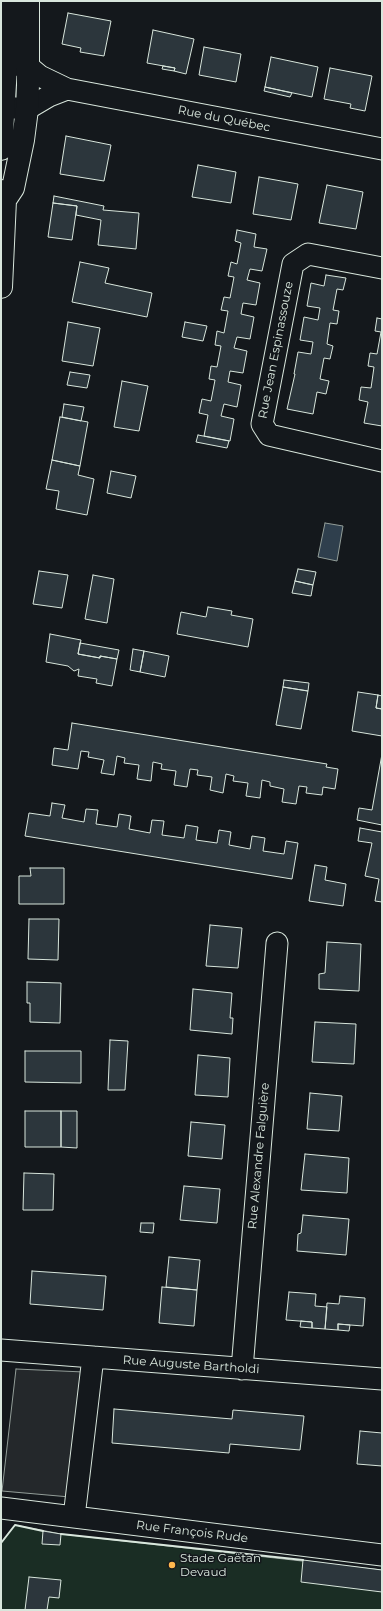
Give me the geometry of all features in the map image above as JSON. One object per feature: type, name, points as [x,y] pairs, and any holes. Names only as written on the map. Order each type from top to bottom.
[{"type":"main road","points":[[1,149],[10,1]]},
{"type":"main road","points":[[1,287],[3,195],[13,188],[23,140],[27,109],[28,1]]},
{"type":"street","points":[[6,64],[28,66]]},
{"type":"street","name":"Rue du Québec","points":[[28,66],[40,76],[67,89],[382,149]]},
{"type":"street","points":[[3,107],[27,109],[49,96],[67,89]]},
{"type":"street","name":"Rue Jean Espinassouze","points":[[382,268],[308,254],[293,264],[262,424],[269,435],[382,461]]},
{"type":"street","name":"Rue Alexandre Falguière","points":[[242,1369],[277,943]]},
{"type":"street","name":"Rue Auguste Bartholdi","points":[[1,1350],[382,1379]]},
{"type":"street","points":[[74,1516],[93,1357]]},
{"type":"street","name":"Rue François Rude","points":[[1,1508],[382,1555]]},
{"type":"green space","name":"Stade Gaëtan Devaud","points":[[15,1525],[61,1534],[382,1570],[382,1610],[1,1610],[1,1543]]},
{"type":"shaded area","points":[[16,1369],[84,1372],[70,1497],[2,1491]]},
{"type":"water","points":[[325,523],[343,526],[337,561],[318,557]]},
{"type":"building","points":[[68,13],[111,21],[104,56],[80,52],[81,48],[62,44]]},
{"type":"building","points":[[153,30],[194,39],[186,74],[174,71],[175,68],[147,63]]},
{"type":"building","points":[[204,47],[241,54],[236,82],[199,75]]},
{"type":"building","points":[[271,57],[318,67],[312,97],[265,87]]},
{"type":"building","points":[[163,66],[175,68],[174,71],[162,69]]},
{"type":"building","points":[[330,68],[372,76],[365,111],[350,108],[351,104],[324,99]]},
{"type":"building","points":[[265,87],[292,93],[290,97],[264,91]]},
{"type":"building","points":[[66,136],[111,145],[104,181],[60,174]]},
{"type":"building","points":[[198,165],[236,172],[231,203],[192,197]]},
{"type":"building","points":[[259,177],[298,184],[291,220],[253,214]]},
{"type":"building","points":[[327,185],[363,192],[356,229],[319,223]]},
{"type":"building","points":[[54,196],[104,206],[103,210],[139,213],[136,249],[98,245],[101,220],[76,215],[77,206],[53,203]]},
{"type":"building","points":[[53,203],[77,206],[72,240],[48,237]]},
{"type":"building","points":[[237,230],[256,234],[254,247],[267,249],[262,271],[250,269],[247,280],[260,283],[256,305],[243,303],[241,314],[254,317],[250,339],[237,337],[234,348],[247,351],[243,373],[230,371],[228,382],[241,385],[237,407],[224,404],[221,416],[234,419],[230,441],[204,436],[208,415],[199,413],[202,399],[211,401],[215,380],[209,379],[211,366],[217,367],[221,346],[215,345],[217,331],[224,333],[228,311],[221,310],[224,297],[230,298],[234,277],[228,276],[231,262],[237,264],[241,243],[235,241]]},
{"type":"building","points":[[80,262],[109,268],[105,283],[152,293],[147,317],[72,302]]},
{"type":"building","points":[[326,275],[346,278],[343,290],[337,289],[333,310],[339,311],[337,324],[330,323],[327,344],[333,346],[330,359],[324,358],[320,379],[329,381],[326,394],[317,392],[313,414],[287,409],[295,374],[298,352],[311,354],[313,342],[300,340],[304,317],[318,320],[320,308],[307,306],[311,283],[324,286]]},
{"type":"building","points":[[377,318],[382,319],[382,426],[364,423],[368,402],[359,400],[361,387],[371,388],[374,367],[368,366],[370,353],[377,354],[381,332],[375,331]]},
{"type":"building","points":[[68,322],[100,328],[93,366],[62,361]]},
{"type":"building","points":[[185,322],[207,326],[203,341],[182,337]]},
{"type":"building","points":[[70,372],[90,375],[87,388],[67,385]]},
{"type":"building","points":[[122,381],[148,386],[139,431],[114,427]]},
{"type":"building","points":[[64,404],[84,407],[81,421],[62,417]]},
{"type":"building","points":[[60,417],[88,422],[80,466],[52,460]]},
{"type":"building","points":[[198,435],[229,441],[227,448],[196,442]]},
{"type":"building","points":[[52,460],[80,466],[78,475],[94,479],[87,515],[56,509],[59,491],[46,489]]},
{"type":"building","points":[[111,471],[136,476],[131,498],[107,493]]},
{"type":"building","points":[[298,569],[316,572],[313,585],[295,581]]},
{"type":"building","points":[[39,571],[68,575],[62,608],[33,604]]},
{"type":"building","points":[[93,575],[114,579],[107,623],[85,619]]},
{"type":"building","points":[[295,581],[313,585],[311,596],[292,593]]},
{"type":"building","points":[[208,607],[232,611],[231,615],[253,619],[248,647],[177,634],[181,612],[206,617]]},
{"type":"building","points":[[50,634],[81,640],[78,654],[117,659],[112,686],[96,683],[97,679],[78,676],[79,669],[74,671],[68,666],[46,662]]},
{"type":"building","points":[[80,643],[119,650],[117,659],[78,654]]},
{"type":"building","points":[[133,649],[144,651],[140,672],[130,670]]},
{"type":"building","points":[[144,651],[169,656],[165,677],[140,672]]},
{"type":"building","points":[[284,680],[309,683],[308,691],[283,687]]},
{"type":"building","points":[[283,687],[308,691],[301,729],[276,725]]},
{"type":"building","points":[[358,692],[378,695],[376,708],[382,709],[382,736],[352,731]]},
{"type":"building","points":[[378,695],[382,696],[382,709],[376,708]]},
{"type":"building","points":[[72,723],[327,764],[326,767],[338,769],[335,789],[323,787],[322,795],[306,793],[307,787],[299,786],[296,804],[282,802],[284,789],[270,786],[270,782],[262,780],[260,798],[246,796],[248,783],[233,781],[234,776],[226,774],[223,793],[210,790],[212,777],[197,775],[198,770],[190,769],[187,787],[174,785],[176,771],[161,769],[162,764],[153,762],[151,781],[137,779],[139,765],[124,763],[125,758],[117,756],[114,775],[101,773],[104,760],[88,757],[89,752],[81,751],[78,769],[52,765],[54,748],[68,750]]},
{"type":"building","points":[[382,754],[382,825],[357,820],[359,808],[372,810]]},
{"type":"building","points":[[52,803],[65,805],[62,818],[84,822],[86,809],[98,810],[96,824],[117,827],[119,814],[131,816],[129,829],[150,833],[152,820],[164,821],[162,835],[184,838],[186,825],[198,827],[196,840],[217,843],[219,830],[231,832],[229,845],[250,849],[252,836],[265,838],[263,851],[284,854],[286,841],[298,843],[292,879],[25,836],[29,813],[50,816]]},
{"type":"building","points":[[360,828],[382,832],[382,902],[375,901],[379,879],[365,876],[372,843],[358,841]]},
{"type":"building","points":[[315,865],[327,867],[325,880],[346,884],[343,906],[309,901]]},
{"type":"building","points":[[30,868],[64,868],[64,904],[19,904],[19,876],[31,876]]},
{"type":"building","points":[[29,919],[59,919],[58,960],[28,959]]},
{"type":"building","points":[[210,925],[242,928],[238,968],[206,966]]},
{"type":"building","points":[[327,942],[361,944],[359,991],[319,989],[319,974],[325,973]]},
{"type":"building","points":[[27,982],[61,983],[60,1023],[30,1022],[30,1003],[27,1003]]},
{"type":"building","points":[[193,989],[232,993],[230,1018],[233,1018],[232,1034],[190,1030]]},
{"type":"building","points":[[315,1022],[356,1024],[354,1064],[312,1062]]},
{"type":"building","points":[[110,1040],[128,1041],[125,1090],[108,1090]]},
{"type":"building","points":[[25,1051],[81,1051],[81,1083],[25,1082]]},
{"type":"building","points":[[198,1055],[230,1058],[228,1097],[195,1095]]},
{"type":"building","points":[[310,1093],[342,1096],[339,1131],[307,1129]]},
{"type":"building","points":[[25,1111],[61,1111],[61,1147],[25,1147]]},
{"type":"building","points":[[61,1111],[77,1111],[77,1148],[61,1147]]},
{"type":"building","points":[[191,1122],[225,1125],[222,1159],[188,1156]]},
{"type":"building","points":[[305,1154],[349,1158],[347,1193],[301,1190]]},
{"type":"building","points":[[24,1173],[54,1174],[53,1210],[23,1210]]},
{"type":"building","points":[[184,1186],[220,1189],[217,1223],[180,1220]]},
{"type":"building","points":[[303,1215],[349,1219],[346,1255],[297,1251],[298,1234],[301,1233]]},
{"type":"building","points":[[141,1223],[154,1223],[153,1233],[140,1232]]},
{"type":"building","points":[[169,1257],[200,1260],[197,1290],[166,1287]]},
{"type":"building","points":[[32,1271],[106,1276],[103,1310],[30,1304]]},
{"type":"building","points":[[162,1287],[197,1290],[194,1326],[159,1323]]},
{"type":"building","points":[[289,1292],[316,1294],[315,1306],[327,1307],[325,1329],[312,1328],[312,1322],[286,1320]]},
{"type":"building","points":[[340,1296],[365,1298],[363,1326],[338,1324],[338,1330],[325,1329],[327,1303],[339,1304]]},
{"type":"building","points":[[301,1321],[312,1322],[312,1328],[300,1327]]},
{"type":"building","points":[[338,1324],[350,1325],[349,1331],[338,1330]]},
{"type":"building","points":[[114,1409],[232,1419],[233,1410],[304,1416],[300,1450],[230,1444],[229,1453],[112,1443]]},
{"type":"building","points":[[360,1431],[382,1433],[382,1466],[357,1464]]},
{"type":"building","points":[[43,1531],[61,1534],[60,1545],[42,1544]]},
{"type":"building","points":[[303,1560],[382,1570],[382,1592],[301,1582]]},
{"type":"building","points":[[29,1577],[61,1580],[59,1598],[49,1597],[47,1610],[25,1610]]},
{"type":"wall","points":[[1,1543],[15,1525],[43,1531]]},
{"type":"wall","points":[[61,1534],[303,1560]]},
{"type":"place","name":"Stade Gaëtan Devaud","points":[[172,1565]]}]
